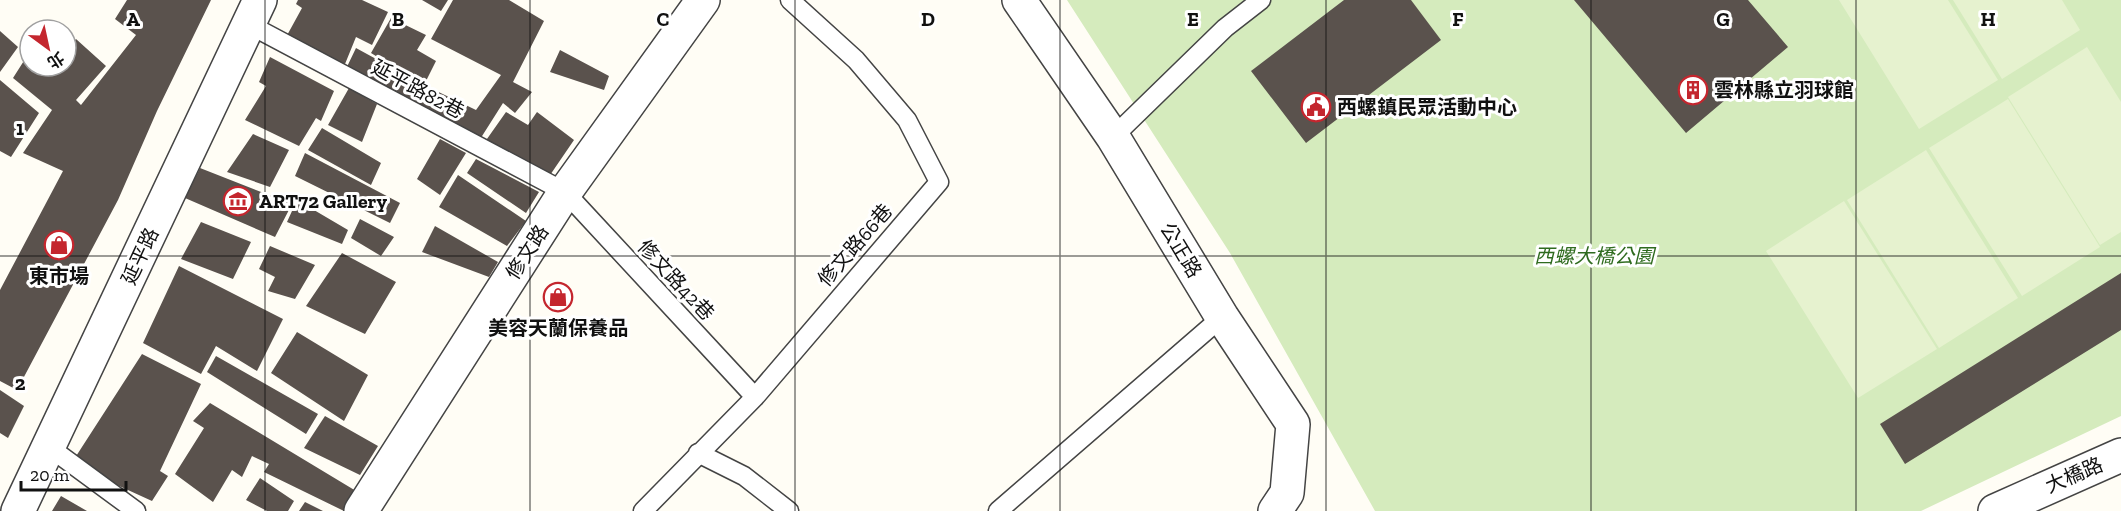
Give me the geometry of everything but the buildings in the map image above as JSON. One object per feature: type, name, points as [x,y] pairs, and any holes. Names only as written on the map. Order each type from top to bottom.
[{"type":"street","name":"修文路","points":[[361,511],[565,192],[703,0]]},
{"type":"street","name":"公正路","points":[[1019,0],[1113,137],[1222,317],[1293,424],[1287,493],[1275,511]]},
{"type":"street","name":"延平路","points":[[18,511],[255,12]]},
{"type":"street","name":"大橋路","points":[[1995,511],[2121,454]]},
{"type":"lane","name":"修文路66巷","points":[[643,511],[755,397],[939,182],[907,120],[856,60],[790,0]]},
{"type":"lane","points":[[1113,137],[1225,28],[1262,0]]},
{"type":"lane","name":"延平路82巷","points":[[255,12],[565,192]]},
{"type":"lane","name":"修文路42巷","points":[[565,192],[755,397]]},
{"type":"lane","points":[[998,511],[1222,317]]},
{"type":"lane","points":[[50,447],[136,511]]},
{"type":"lane","points":[[698,453],[744,476],[789,511]]},
{"type":"green space","name":"西螺大橋公園","points":[[1067,0],[2121,0],[2121,416],[1921,511],[1375,511],[1230,253]]},
{"type":"green space","points":[[1839,0],[1948,0],[1998,80],[1919,129]]},
{"type":"green space","points":[[1953,0],[2062,0],[2080,30],[2002,79]]},
{"type":"green space","points":[[2087,47],[2121,102],[2121,232],[2100,245],[2008,97]]},
{"type":"green space","points":[[2008,99],[2100,247],[2022,296],[1929,148]]},
{"type":"green space","points":[[1926,150],[2018,298],[1939,348],[1847,200]]},
{"type":"green space","points":[[1844,201],[1937,349],[1858,398],[1766,251]]},
{"type":"place","name":"雲林縣立羽球館","points":[[1693,90]]},
{"type":"place","name":"西螺鎮民眾活動中心","points":[[1316,107]]},
{"type":"place","name":"ART72 Gallery","points":[[238,201]]},
{"type":"place","name":"東市場","points":[[59,245]]},
{"type":"place","name":"美容天蘭保養品","points":[[558,297]]}]
